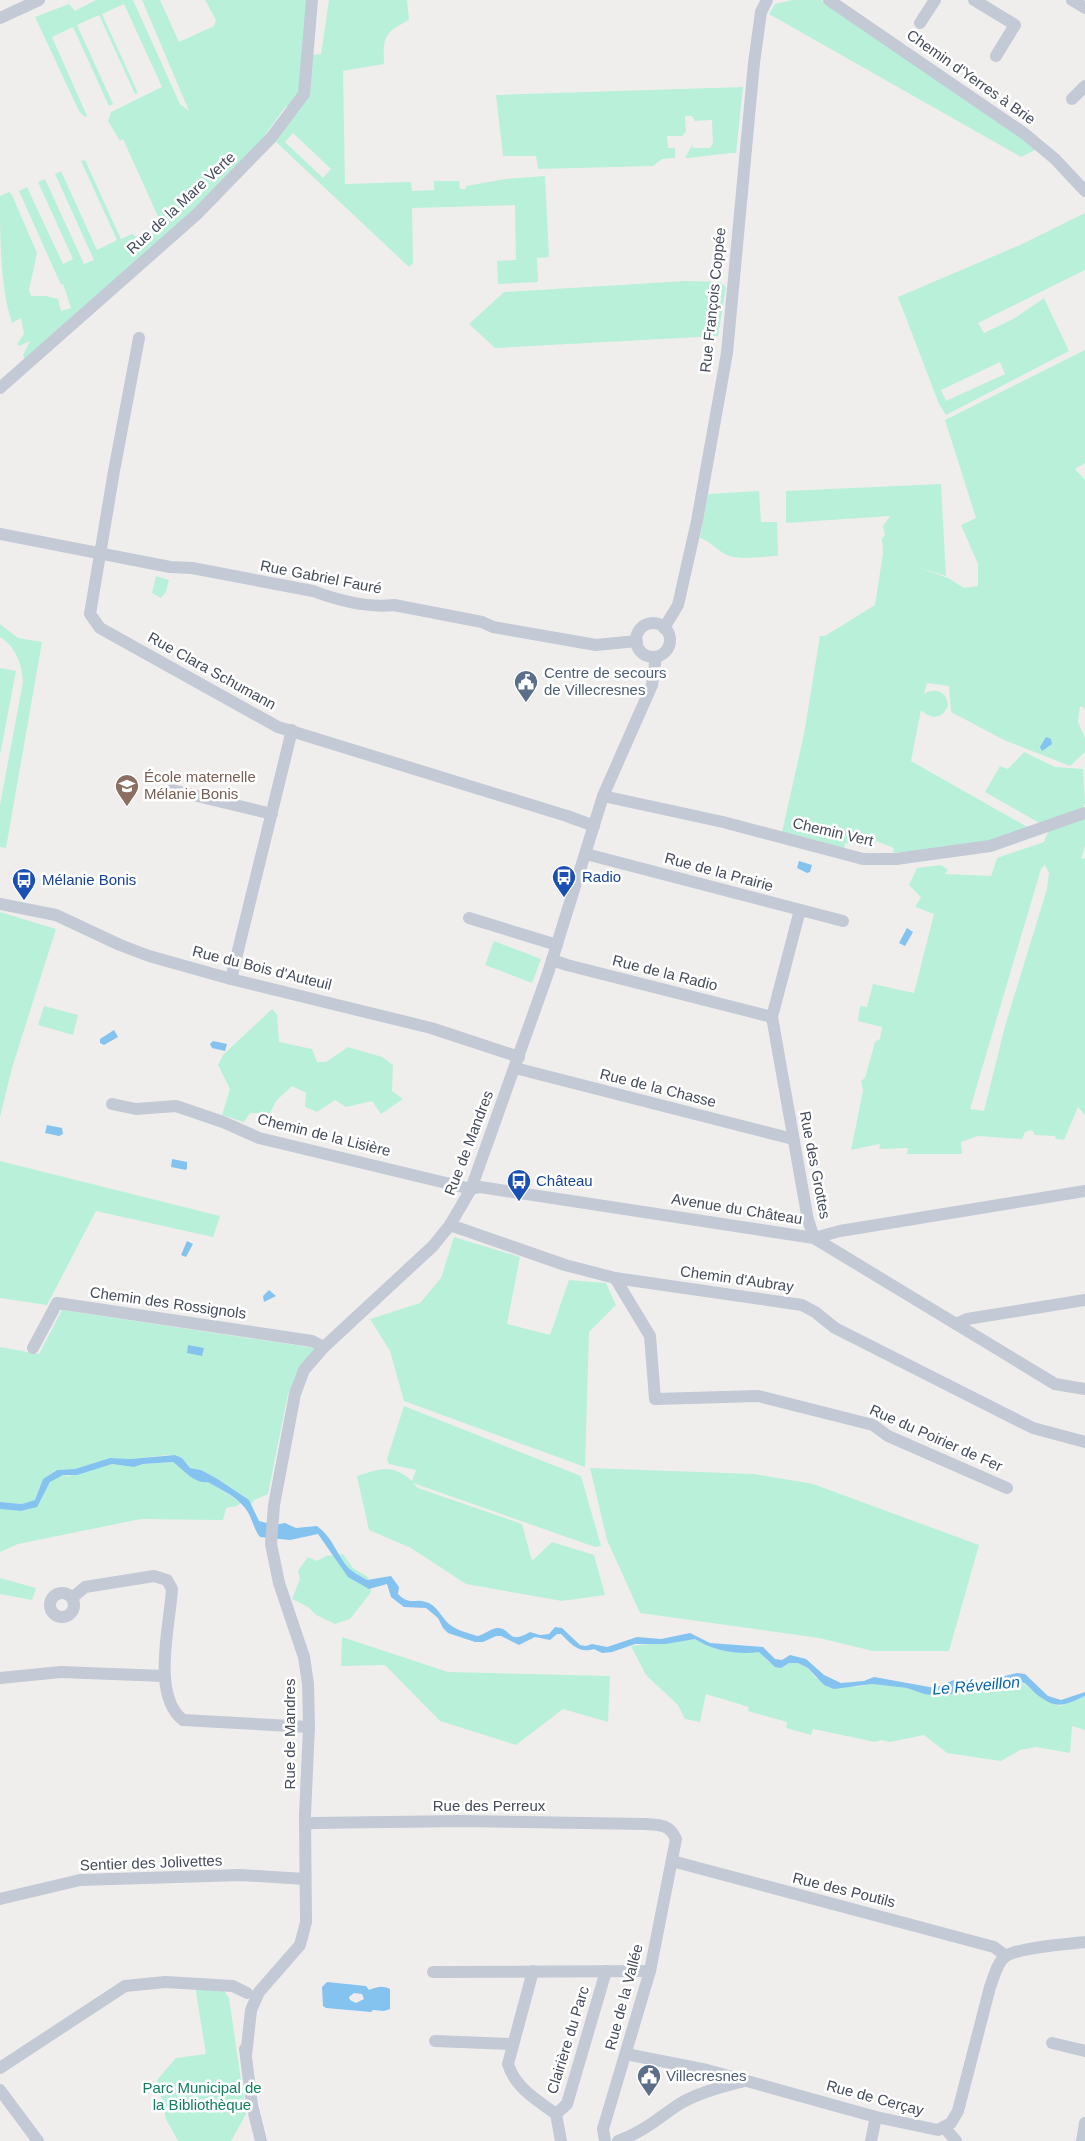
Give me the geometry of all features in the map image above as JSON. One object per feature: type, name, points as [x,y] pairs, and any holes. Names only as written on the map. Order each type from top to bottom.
[{"type":"street","points":[[0,18],[39,0]]},
{"type":"street","name":"Rue de la Mare Verte","points":[[0,388],[196,215],[271,138],[304,94],[312,0]]},
{"type":"street","name":"Rue François Coppée","points":[[664,628],[678,604],[727,353],[753,71],[760,17],[767,0]]},
{"type":"street","name":"Chemin d'Yerres à Brie","points":[[829,0],[965,90],[1025,134],[1054,159],[1085,191]]},
{"type":"street","points":[[920,23],[935,0]]},
{"type":"street","points":[[974,0],[1015,25],[996,56]]},
{"type":"street","points":[[1072,0],[1085,8]]},
{"type":"street","points":[[1072,99],[1085,86]]},
{"type":"street","name":"Rue Clara Schumann","points":[[139,338],[99,554],[90,614],[100,628],[278,727],[594,826]]},
{"type":"street","name":"Rue Gabriel Fauré","points":[[0,534],[170,567],[192,568],[313,591],[328,597],[380,607],[394,606],[562,639],[596,644],[637,641]]},
{"type":"street","points":[[656,624],[664,628],[670,636],[670,645],[665,653],[656,657],[643,653],[637,641],[639,632],[646,625],[656,624]]},
{"type":"street","name":"Rue de Mandres","points":[[246,2056],[251,2010],[260,1992],[300,1945],[306,1922],[305,1820],[308,1684],[304,1656],[293,1626],[272,1554],[274,1505],[298,1382],[304,1370],[324,1348],[433,1246],[450,1225],[471,1189],[552,960],[603,796],[652,685],[656,657]]},
{"type":"street","points":[[231,979],[292,730]]},
{"type":"street","points":[[172,790],[272,814]]},
{"type":"street","name":"Chemin Vert","points":[[603,796],[723,822],[864,859],[896,859],[990,846],[1085,813]]},
{"type":"street","name":"Rue de la Prairie","points":[[586,854],[842,921]]},
{"type":"street","name":"Rue du Bois d'Auteuil","points":[[0,904],[56,915],[120,945],[231,979],[431,1028],[517,1062]]},
{"type":"street","name":"Rue des Grottes","points":[[800,910],[772,1017],[808,1220],[814,1238],[1055,1384],[1085,1389]]},
{"type":"street","points":[[469,918],[557,945]]},
{"type":"street","name":"Rue de la Radio","points":[[552,960],[772,1017]]},
{"type":"street","name":"Rue de la Chasse","points":[[517,1062],[794,1139]]},
{"type":"street","name":"Chemin de la Lisière","points":[[112,1104],[136,1109],[176,1106],[223,1122],[259,1138],[471,1189]]},
{"type":"street","name":"Avenue du Château","points":[[471,1189],[480,1187],[814,1238],[840,1231],[1085,1191]]},
{"type":"street","name":"Chemin d'Aubray","points":[[450,1225],[565,1265],[615,1278],[802,1305],[815,1312],[835,1328],[1033,1428],[1085,1442]]},
{"type":"street","name":"Rue du Poirier de Fer","points":[[615,1278],[650,1336],[656,1399],[758,1396],[778,1401],[873,1426],[888,1436],[1007,1488]]},
{"type":"street","points":[[956,1324],[967,1319],[1085,1300]]},
{"type":"street","name":"Chemin des Rossignols","points":[[33,1348],[57,1303],[312,1340],[324,1348]]},
{"type":"street","points":[[72,1598],[85,1587],[154,1576],[167,1580],[172,1589],[164,1676],[174,1713],[183,1720],[306,1727]]},
{"type":"street","points":[[0,1678],[62,1672],[164,1676]]},
{"type":"street","name":"Rue des Perreux","points":[[305,1820],[313,1823],[462,1821],[645,1824],[663,1825],[672,1830]]},
{"type":"street","name":"Rue de la Vallée","points":[[605,2141],[603,2129],[650,1971],[676,1839],[672,1830]]},
{"type":"street","name":"Rue des Poutils","points":[[672,1861],[987,1945],[1006,1956]]},
{"type":"street","name":"Sentier des Jolivettes","points":[[0,1899],[80,1880],[241,1875],[305,1879]]},
{"type":"street","points":[[956,2141],[944,2127],[951,2123],[958,2111],[996,1968],[1006,1956],[1018,1952],[1085,1942]]},
{"type":"street","name":"Rue de Mandres","points":[[261,2141],[252,2105],[242,2024],[247,1993],[287,1961]]},
{"type":"street","name":"Clairière du Parc","points":[[533,1971],[508,2064],[512,2077],[522,2088],[556,2114],[561,2141]]},
{"type":"street","name":"Clairière du Parc","points":[[556,2114],[567,2104],[606,1971]]},
{"type":"street","name":"Clairière du Parc","points":[[433,1972],[650,1971]]},
{"type":"street","points":[[0,2068],[125,1986],[164,1982],[233,1986],[247,1993]]},
{"type":"street","points":[[435,2041],[513,2044]]},
{"type":"street","points":[[1052,2043],[1085,2051]]},
{"type":"street","name":"Rue de Cerçay","points":[[626,2054],[707,2070],[920,2128],[938,2130],[944,2127]]},
{"type":"street","points":[[618,2141],[638,2134],[681,2103],[700,2094],[744,2081]]},
{"type":"street","points":[[0,2090],[38,2141]]},
{"type":"street","points":[[871,2141],[876,2117]]},
{"type":"street","points":[[1082,2141],[1085,2123]]},
{"type":"green space","points":[[96,0],[133,0],[180,104],[189,111],[142,0],[160,0],[179,42],[214,26],[216,20],[205,0],[309,0],[312,55],[321,54],[329,0],[407,0],[409,20],[394,28],[387,36],[384,47],[384,64],[343,71],[345,184],[411,182],[412,191],[434,190],[434,181],[459,181],[460,189],[466,189],[466,186],[505,179],[545,176],[549,257],[537,258],[538,282],[498,284],[497,261],[516,260],[515,205],[412,208],[413,263],[409,267],[275,141],[295,112],[286,106],[257,146],[197,210],[25,360],[23,355],[30,341],[19,346],[17,344],[24,334],[21,318],[12,323],[5,294],[0,227],[0,196],[9,192],[12,195],[37,253],[29,290],[31,296],[46,296],[58,299],[61,311],[71,308],[63,284],[61,285],[19,191],[27,187],[63,264],[73,259],[38,182],[45,179],[84,264],[94,260],[55,174],[61,171],[97,250],[117,240],[81,161],[85,160],[121,239],[132,234],[138,238],[160,221],[123,139],[120,141],[108,121],[111,112],[162,87],[124,4],[102,14],[138,93],[135,94],[99,15],[77,25],[113,104],[109,106],[73,27],[52,37],[87,116],[85,117],[79,111],[35,17],[69,4],[75,11]],"holes":[[[293,133],[331,169],[323,178],[285,142]]]},
{"type":"green space","points":[[792,0],[821,0],[1039,148],[1021,157],[769,14],[775,4]]},
{"type":"green space","points":[[743,87],[736,153],[685,158],[692,145],[693,148],[710,148],[713,144],[712,120],[695,121],[692,116],[685,116],[686,132],[682,136],[667,136],[668,148],[675,148],[675,158],[662,159],[653,166],[538,169],[536,156],[503,156],[496,95]]},
{"type":"green space","points":[[1085,213],[1085,270],[978,323],[984,333],[1015,318],[1044,298],[1069,351],[946,415],[939,404],[898,297],[1020,245]],"holes":[[[1000,362],[1005,374],[946,401],[941,390]]]},
{"type":"green space","points":[[686,281],[720,282],[726,287],[718,336],[495,348],[469,324],[504,292]]},
{"type":"green space","points":[[1085,350],[1085,463],[1075,469],[1085,480],[1085,709],[1080,706],[1078,722],[1085,738],[1085,752],[1070,766],[1004,740],[951,712],[949,686],[927,683],[924,694],[937,691],[944,694],[948,706],[943,714],[936,717],[928,715],[921,710],[911,761],[1031,829],[986,843],[893,853],[894,848],[876,841],[872,846],[845,843],[844,849],[782,832],[804,734],[820,636],[825,636],[875,605],[883,553],[882,538],[885,535],[883,526],[890,516],[786,523],[786,491],[941,484],[946,576],[919,568],[948,578],[964,588],[978,586],[978,564],[961,525],[976,518],[945,420]]},
{"type":"green space","points":[[759,491],[761,522],[777,522],[778,556],[733,557],[723,553],[700,538],[708,494]]},
{"type":"green space","points":[[156,576],[169,580],[166,592],[161,598],[152,593]]},
{"type":"green space","points":[[0,624],[18,638],[42,642],[6,848],[0,847],[0,805],[23,682],[17,656],[6,641],[0,637]]},
{"type":"green space","points":[[0,668],[16,671],[0,755]]},
{"type":"green space","points":[[1024,752],[1055,767],[1083,769],[1085,803],[1083,808],[1041,824],[985,792],[1000,766],[1008,769]]},
{"type":"green space","points":[[1085,814],[1085,846],[1081,858],[1085,859],[1085,1115],[1078,1107],[1064,1140],[1056,1139],[1055,1136],[1035,1135],[1032,1130],[1025,1132],[1022,1139],[978,1136],[961,1142],[962,1154],[907,1154],[908,1148],[879,1149],[880,1144],[851,1150],[863,1091],[861,1081],[865,1078],[875,1042],[880,1039],[882,1027],[858,1021],[860,1006],[867,1007],[873,984],[914,993],[934,914],[915,907],[921,897],[909,885],[917,868],[941,865],[948,870],[945,874],[991,876],[997,858],[1044,842],[1055,825],[1066,819]],"holes":[[[1045,865],[1049,873],[1047,889],[1005,1026],[984,1111],[970,1109],[1041,869]]]},
{"type":"green space","points":[[0,912],[56,929],[12,1068],[0,1117]]},
{"type":"green space","points":[[494,941],[541,959],[532,983],[485,965]]},
{"type":"green space","points":[[44,1006],[78,1015],[73,1035],[38,1025]]},
{"type":"green space","points":[[272,1009],[277,1014],[279,1042],[312,1049],[317,1062],[326,1062],[348,1047],[382,1057],[393,1065],[392,1091],[403,1099],[381,1114],[372,1101],[346,1107],[335,1100],[317,1112],[305,1107],[306,1093],[292,1086],[276,1101],[270,1113],[250,1113],[244,1122],[222,1115],[230,1089],[218,1065],[223,1055]]},
{"type":"green space","points":[[0,1161],[220,1216],[213,1237],[96,1211],[47,1305],[0,1298]]},
{"type":"green space","points":[[454,1237],[520,1257],[507,1324],[550,1335],[569,1280],[606,1283],[616,1305],[589,1332],[585,1467],[404,1401],[390,1351],[370,1319],[420,1303],[441,1278]]},
{"type":"green space","points":[[62,1310],[315,1348],[288,1394],[268,1494],[254,1500],[252,1504],[216,1478],[201,1470],[190,1468],[182,1458],[168,1455],[131,1459],[110,1458],[75,1469],[56,1470],[43,1479],[35,1500],[30,1503],[0,1502],[0,1347],[39,1354]]},
{"type":"green space","points":[[404,1406],[581,1476],[601,1546],[595,1547],[413,1483],[418,1488],[522,1524],[532,1561],[552,1542],[594,1555],[605,1595],[562,1601],[466,1584],[411,1548],[369,1530],[357,1476],[386,1469],[405,1475],[412,1481],[416,1470],[389,1464],[387,1459]]},
{"type":"green space","points":[[173,1462],[189,1476],[198,1480],[208,1481],[241,1503],[237,1506],[226,1508],[223,1520],[141,1519],[18,1544],[0,1552],[0,1509],[21,1511],[30,1509],[53,1479],[112,1464],[134,1467],[143,1464]]},
{"type":"green space","points":[[590,1468],[754,1474],[813,1484],[979,1545],[949,1651],[873,1651],[819,1638],[640,1613],[607,1540]]},
{"type":"green space","points":[[343,1554],[353,1568],[368,1577],[371,1592],[350,1619],[335,1624],[316,1615],[308,1607],[292,1599],[300,1579],[298,1571],[308,1557],[317,1561],[326,1556]]},
{"type":"green space","points":[[0,1578],[36,1588],[32,1600],[0,1594]]},
{"type":"green space","points":[[342,1637],[448,1672],[610,1676],[608,1722],[563,1709],[516,1745],[440,1721],[385,1665],[341,1666]]},
{"type":"green space","points":[[695,1639],[726,1651],[759,1651],[769,1662],[781,1668],[789,1663],[798,1663],[808,1668],[816,1678],[857,1687],[872,1684],[907,1688],[924,1694],[949,1695],[971,1686],[984,1687],[1020,1681],[1048,1701],[1060,1706],[1085,1696],[1085,1730],[1072,1726],[1070,1753],[1036,1747],[1020,1750],[1001,1761],[947,1753],[924,1735],[890,1742],[881,1740],[875,1742],[813,1729],[811,1735],[786,1728],[787,1722],[748,1711],[749,1707],[706,1694],[700,1722],[685,1719],[678,1705],[646,1675],[631,1646]]},
{"type":"green space","name":"Parc Municipal de la Bibliothèque","points":[[195,1986],[224,1991],[229,1998],[246,2114],[231,2141],[178,2141],[166,2119],[157,2080],[176,2058],[206,2054]]},
{"type":"water","points":[[1046,737],[1051,739],[1052,744],[1042,751],[1040,747]]},
{"type":"water","points":[[799,861],[812,865],[810,872],[807,873],[797,868]]},
{"type":"water","points":[[907,928],[913,932],[905,946],[899,943]]},
{"type":"water","points":[[114,1030],[118,1037],[104,1045],[100,1043],[100,1039]]},
{"type":"water","points":[[213,1041],[227,1044],[225,1051],[212,1048],[210,1044]]},
{"type":"water","points":[[47,1125],[62,1128],[63,1134],[59,1136],[45,1133]]},
{"type":"water","points":[[172,1159],[187,1162],[186,1170],[171,1167]]},
{"type":"water","points":[[187,1241],[193,1244],[186,1257],[181,1255]]},
{"type":"water","points":[[269,1290],[276,1296],[264,1302],[263,1296]]},
{"type":"water","points":[[188,1345],[204,1348],[202,1356],[187,1353]]},
{"type":"water","name":"Le Réveillon","points":[[175,1455],[182,1458],[190,1468],[201,1470],[216,1478],[249,1500],[259,1521],[274,1525],[285,1523],[296,1528],[317,1526],[329,1539],[345,1564],[355,1573],[367,1580],[391,1576],[399,1587],[398,1594],[402,1598],[430,1604],[452,1626],[477,1636],[497,1628],[502,1628],[513,1637],[522,1636],[530,1632],[540,1635],[549,1634],[555,1627],[562,1628],[580,1645],[592,1644],[607,1647],[637,1637],[661,1639],[690,1633],[710,1643],[763,1647],[775,1659],[782,1660],[790,1655],[806,1659],[824,1675],[841,1683],[864,1681],[874,1677],[935,1688],[954,1680],[984,1681],[1017,1673],[1025,1674],[1048,1696],[1061,1700],[1085,1692],[1085,1696],[1065,1704],[1054,1704],[1042,1698],[1020,1681],[984,1687],[971,1686],[949,1695],[939,1696],[924,1694],[907,1688],[872,1684],[834,1689],[824,1685],[808,1668],[798,1663],[789,1663],[781,1668],[775,1667],[759,1652],[742,1653],[726,1651],[710,1647],[695,1639],[666,1644],[635,1644],[612,1652],[602,1653],[594,1649],[580,1649],[561,1634],[557,1634],[550,1640],[535,1637],[519,1645],[501,1636],[496,1636],[483,1642],[475,1642],[448,1633],[438,1618],[426,1608],[404,1607],[391,1597],[387,1584],[369,1589],[348,1577],[318,1534],[290,1540],[260,1537],[247,1511],[238,1500],[208,1482],[194,1479],[173,1462],[143,1464],[134,1467],[112,1464],[77,1475],[63,1475],[50,1482],[37,1507],[21,1511],[0,1509],[0,1502],[22,1504],[35,1500],[43,1479],[57,1470],[75,1469],[110,1458],[131,1459]]},
{"type":"water","points":[[327,1982],[366,1986],[369,1990],[384,1987],[390,1989],[390,2009],[384,2011],[373,2010],[371,2012],[326,2008],[323,2006],[322,1987]],"holes":[[[354,1993],[362,1994],[364,1999],[356,2003],[350,2000],[349,1997]]]},
{"type":"place","name":"Centre de secours de Villecresnes","points":[[526,703]]},
{"type":"place","name":"École maternelle Mélanie Bonis","points":[[127,807]]},
{"type":"place","name":"Radio","points":[[564,898]]},
{"type":"place","name":"Mélanie Bonis","points":[[24,901]]},
{"type":"place","name":"Château","points":[[519,1202]]},
{"type":"place","name":"Villecresnes","points":[[649,2097]]}]
